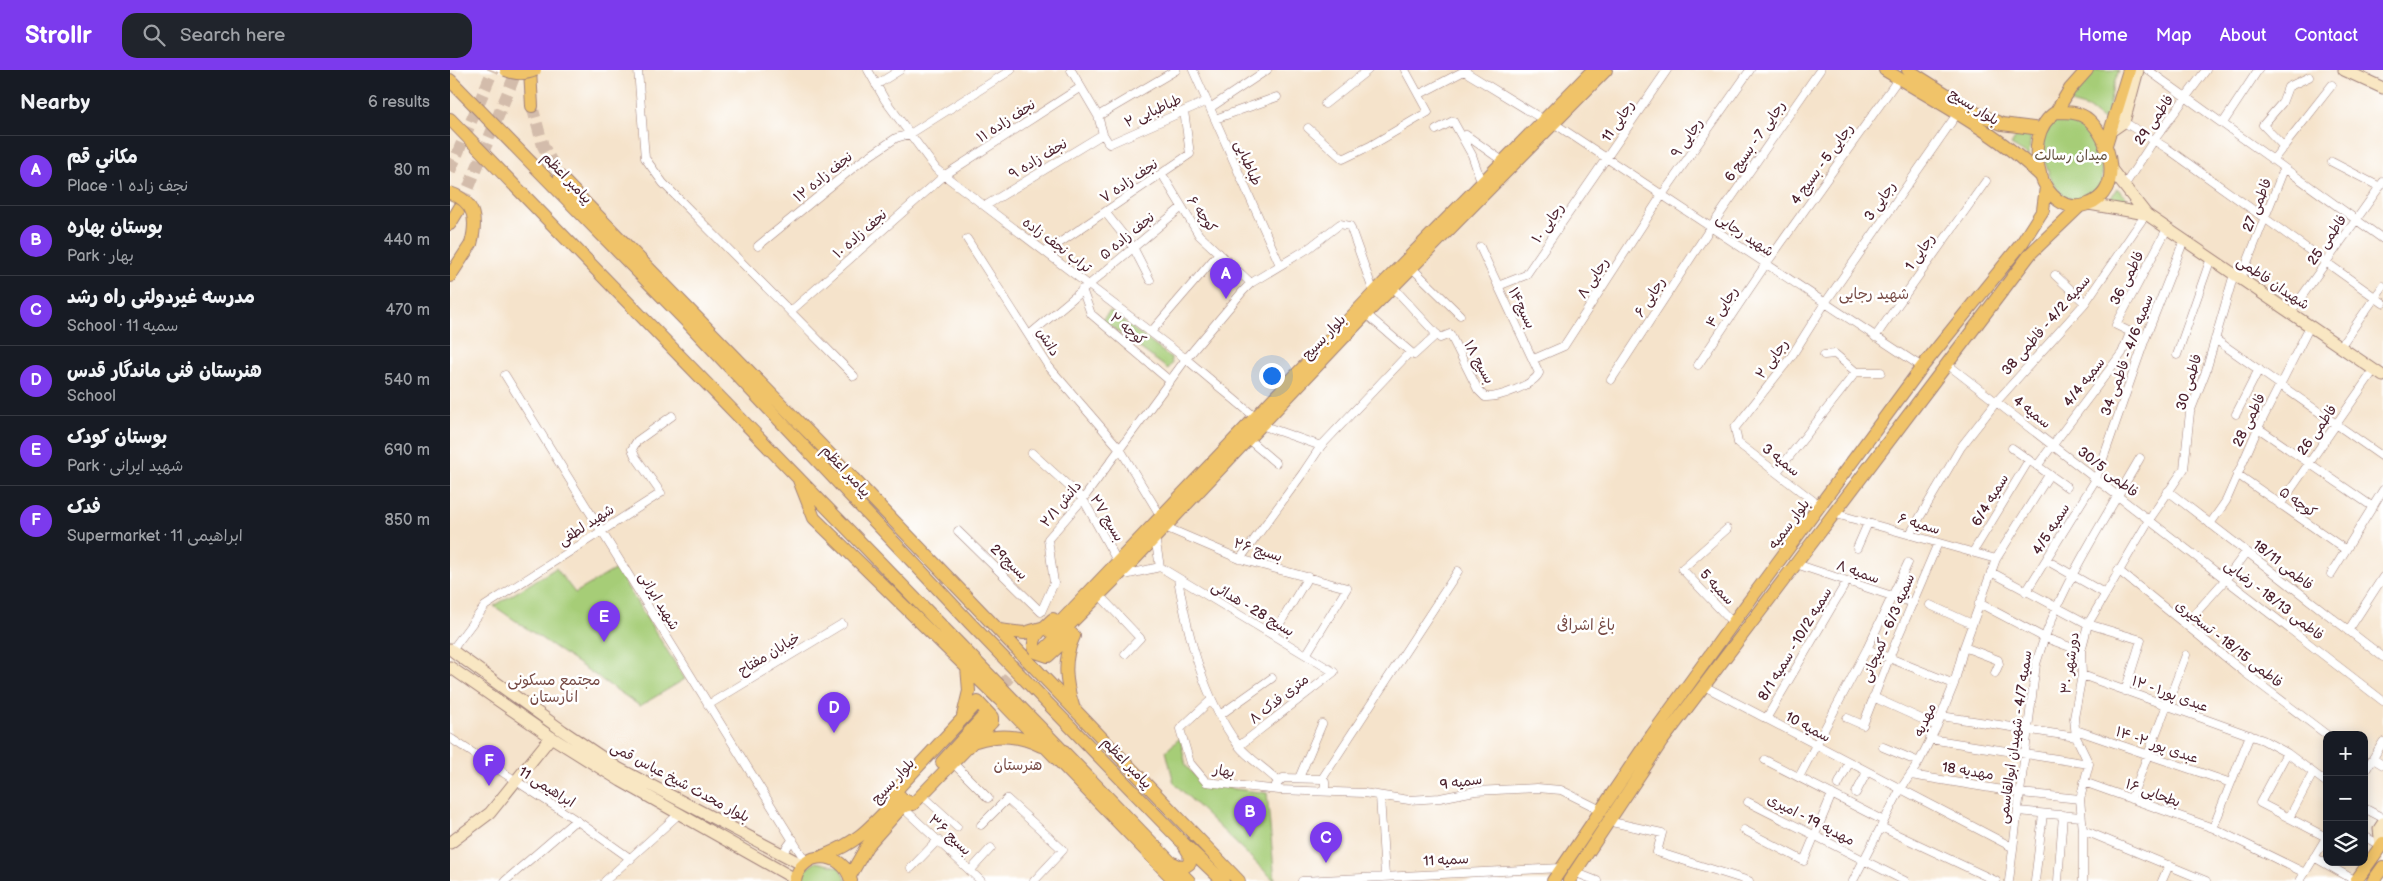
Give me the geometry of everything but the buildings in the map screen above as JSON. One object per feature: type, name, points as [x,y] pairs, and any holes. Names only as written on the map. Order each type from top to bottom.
[{"type":"main road","points":[[506,70],[511,73],[528,73],[535,70]]},
{"type":"main road","points":[[530,70],[532,106]]},
{"type":"main road","name":"بلوار بسیج","points":[[1043,646],[1258,421],[1374,293],[1460,212],[1549,122],[1593,70]]},
{"type":"main road","name":"بلوار بسیج","points":[[1470,202],[1482,184],[1504,162],[1606,70]]},
{"type":"main road","name":"بلوار بسیج","points":[[1885,70],[1903,74],[1976,113],[2002,124],[2041,129]]},
{"type":"main road","points":[[2086,70],[2056,112],[2045,121],[2036,141],[2044,182],[2052,196],[2065,205],[2084,205],[2146,214]]},
{"type":"main road","points":[[2105,148],[2129,70]]},
{"type":"main road","points":[[2111,131],[2124,122],[2138,70]]},
{"type":"main road","points":[[2344,70],[2383,88]]},
{"type":"main road","name":"بلوار بسیج","points":[[1903,74],[1957,114],[2022,157],[2044,182]]},
{"type":"main road","name":"پیامبر اعظم","points":[[450,80],[689,324],[816,462],[1180,840],[1223,881]]},
{"type":"main road","points":[[2056,112],[2070,112],[2089,120],[2101,136],[2111,168],[2146,214]]},
{"type":"main road","points":[[450,119],[797,475],[993,686],[1190,881]]},
{"type":"main road","points":[[2000,141],[2010,142],[2012,138],[2012,132],[2002,124]]},
{"type":"main road","points":[[2084,205],[2098,198],[2108,186],[2111,168]]},
{"type":"main road","points":[[560,177],[847,472],[1239,881]]},
{"type":"main road","name":"بلوار سمیه","points":[[1568,874],[1601,810],[1733,623],[1922,367],[2037,222],[2043,210],[2044,182]]},
{"type":"main road","points":[[450,193],[467,201],[475,226],[471,244],[450,276]]},
{"type":"main road","points":[[450,224],[462,204]]},
{"type":"main road","name":"بلوار سمیه","points":[[1553,881],[1568,874],[1662,741],[1836,514],[2031,253],[2062,222],[2084,205]]},
{"type":"main road","points":[[2037,222],[2056,208],[2061,210],[2063,214],[2062,222]]},
{"type":"main road","name":"بلوار بسیج","points":[[1124,563],[1155,538],[1163,521],[1248,438],[1258,421],[1412,268],[1460,212]]},
{"type":"main road","name":"شهیدان فاطمی","points":[[2146,214],[2379,373]]},
{"type":"main road","points":[[689,324],[702,322]]},
{"type":"main road","points":[[816,462],[847,472]]},
{"type":"main road","points":[[797,475],[814,518],[967,667],[993,686],[1047,749],[1175,881]]},
{"type":"main road","points":[[1124,563],[1104,600],[1054,654],[1044,656],[1036,652],[1033,645],[1035,637],[1124,563]]},
{"type":"main road","points":[[999,630],[1024,633],[1045,627]]},
{"type":"main road","points":[[1074,708],[1066,678],[1066,663],[1069,646],[1078,628]]},
{"type":"main road","name":"بلوار محدث شیخ عباس قمی","points":[[451,650],[563,731],[618,768],[782,854],[805,864]]},
{"type":"main road","points":[[450,667],[551,738],[621,781],[795,880],[805,864]]},
{"type":"main road","points":[[963,717],[969,691],[967,667]]},
{"type":"main road","points":[[978,702],[992,716],[992,722],[974,742],[913,804],[898,804],[896,790],[978,702]]},
{"type":"main road","name":"بلوار بسیج","points":[[851,879],[866,846],[898,804],[980,715]]},
{"type":"main road","points":[[974,742],[990,737],[1005,736],[1027,739],[1047,749]]},
{"type":"main road","points":[[450,843],[490,813],[551,738]]},
{"type":"main road","name":"بلوار بسیج","points":[[805,864],[845,848],[861,837],[898,804]]},
{"type":"main road","points":[[2356,881],[2382,845],[2379,829],[2383,823]]},
{"type":"main road","points":[[1170,862],[1183,868],[1190,863],[1189,853],[1180,840]]},
{"type":"main road","points":[[822,856],[841,863],[851,879]]},
{"type":"main road","points":[[2373,881],[2382,869]]},
{"type":"street","points":[[638,70],[645,158],[663,183],[854,376]]},
{"type":"street","name":"تراب نجف زاده","points":[[868,70],[885,100],[936,169],[1046,252],[1085,286],[1186,358],[1258,421]]},
{"type":"street","points":[[876,85],[900,70]]},
{"type":"street","name":"نجف زاده ۱۲","points":[[758,246],[858,163],[896,138],[910,134],[1011,70]]},
{"type":"street","points":[[1071,70],[1098,116],[1103,134]]},
{"type":"street","points":[[1098,116],[1176,70]]},
{"type":"street","name":"طباطبایی","points":[[1193,70],[1280,265]]},
{"type":"street","name":"طباطبایی ۲","points":[[1103,134],[1109,144],[1184,111],[1209,105],[1267,70]]},
{"type":"street","points":[[1325,104],[1368,70]]},
{"type":"street","points":[[1308,128],[1343,159],[1372,145],[1428,112],[1420,94],[1405,70]]},
{"type":"street","name":"رجایی 11","points":[[1607,160],[1667,70]]},
{"type":"street","name":"رجایی ۹","points":[[1662,195],[1750,70]]},
{"type":"street","name":"رجایی 7 - بسیج 6","points":[[1711,227],[1820,70]]},
{"type":"street","points":[[2148,70],[2382,238]]},
{"type":"street","name":"فاطمی 29","points":[[2124,186],[2154,140],[2206,70]]},
{"type":"street","points":[[2223,123],[2258,70]]},
{"type":"street","points":[[1420,94],[1465,71]]},
{"type":"street","name":"شهید رجایی","points":[[1465,71],[1549,122],[1662,195],[1922,367]]},
{"type":"street","name":"رجایی 5 - بسیج 4","points":[[1766,264],[1903,74]]},
{"type":"street","points":[[2284,147],[2263,125],[2282,103],[2288,87],[2309,77]]},
{"type":"street","points":[[2273,160],[2332,85]]},
{"type":"street","name":"نجف زاده ۱۱","points":[[945,176],[1081,87]]},
{"type":"street","points":[[1215,119],[1277,97]]},
{"type":"street","name":"نجف زاده ۷","points":[[1046,252],[1190,154],[1184,111]]},
{"type":"street","name":"رجایی 3","points":[[1825,303],[1957,114]]},
{"type":"street","points":[[1436,130],[1453,121],[1472,155],[1482,184]]},
{"type":"street","points":[[2124,122],[2154,140],[2213,181],[2383,303]]},
{"type":"street","name":"نجف زاده ۹","points":[[985,206],[1103,134]]},
{"type":"street","points":[[1463,138],[1466,135],[1504,162]]},
{"type":"street","name":"رجایی ۱۰","points":[[1498,286],[1526,275],[1607,160]]},
{"type":"street","points":[[2332,162],[2381,185]]},
{"type":"street","name":"فاطمی 27","points":[[2237,276],[2265,219],[2284,169]]},
{"type":"street","name":"کوچه ۶","points":[[1162,174],[1198,235],[1251,283]]},
{"type":"street","name":"نجف زاده ۱۰","points":[[791,311],[945,176]]},
{"type":"street","name":"رجایی 1","points":[[1875,337],[1986,181]]},
{"type":"street","name":"فاطمی 25","points":[[2290,313],[2381,185]]},
{"type":"street","name":"رجایی ۸","points":[[1534,359],[1564,346],[1662,195]]},
{"type":"street","name":"نجف زاده ۵","points":[[1029,335],[1085,286],[1182,207]]},
{"type":"street","points":[[1105,212],[1133,247],[1150,280]]},
{"type":"street","name":"سمیه 4/2 - فاطمی 38","points":[[1910,534],[1961,447],[1997,401],[2085,303],[2146,214]]},
{"type":"street","name":"دانش ۲/۱","points":[[1041,612],[1054,583],[1048,540],[1083,499],[1186,358],[1251,283],[1309,248],[1340,224],[1347,224],[1350,226],[1374,293]]},
{"type":"street","name":"رجایی ۶","points":[[1611,380],[1711,227]]},
{"type":"street","name":"فاطمی 36","points":[[2130,333],[2116,325],[2167,229]]},
{"type":"street","name":"دانش","points":[[968,239],[1049,367],[1120,449],[1163,521]]},
{"type":"street","name":"سمیه 4/6 - فاطمی 34","points":[[2096,479],[2145,339],[2184,240]]},
{"type":"street","name":"بسیج۱۴","points":[[1480,247],[1540,373],[1536,378]]},
{"type":"street","points":[[1151,332],[1218,253]]},
{"type":"street","points":[[2177,355],[2210,258]]},
{"type":"street","name":"رجایی ۴","points":[[1698,365],[1766,264]]},
{"type":"street","points":[[1412,268],[1460,315]]},
{"type":"street","points":[[2055,274],[2085,303]]},
{"type":"street","name":"فاطمی 30","points":[[2149,520],[2184,469],[2190,412],[2237,276]]},
{"type":"street","name":"کوچه ۲","points":[[1085,286],[1091,314],[1170,381]]},
{"type":"street","name":"بسیج ۱۸","points":[[1394,286],[1441,339],[1450,334],[1478,390],[1485,397],[1500,396],[1536,378]]},
{"type":"street","points":[[2340,347],[2383,286]]},
{"type":"street","name":"رجایی ۲","points":[[1735,428],[1791,357],[1825,303]]},
{"type":"street","points":[[1366,314],[1414,355],[1437,334]]},
{"type":"street","name":"فاطمی 28","points":[[2210,524],[2226,501],[2258,428],[2310,326]]},
{"type":"street","points":[[2130,333],[2145,339]]},
{"type":"street","name":"سمیه 4/4","points":[[2037,466],[2122,353],[2130,333]]},
{"type":"street","points":[[2215,339],[2383,457]]},
{"type":"street","points":[[1240,559],[1304,473],[1321,446],[1410,352]]},
{"type":"street","points":[[1824,354],[1835,354],[1856,372],[1882,372]]},
{"type":"street","name":"سمیه 4","points":[[1947,364],[2052,444]]},
{"type":"street","points":[[2236,414],[2259,369]]},
{"type":"street","points":[[1777,472],[1856,372]]},
{"type":"street","name":"فاطمی 26","points":[[2280,505],[2336,424],[2379,373]]},
{"type":"street","name":"شهید ایرانی","points":[[505,375],[708,705],[793,839],[805,864]]},
{"type":"street","name":"شهید لطفی","points":[[451,650],[485,606],[661,493],[632,449],[637,441],[672,416]]},
{"type":"street","points":[[1258,421],[1321,446]]},
{"type":"street","name":"سمیه 3","points":[[1735,428],[1738,443],[1820,506]]},
{"type":"street","points":[[2258,428],[2373,507]]},
{"type":"street","points":[[1248,438],[1276,463]]},
{"type":"street","name":"فاطمی 30/5","points":[[2052,444],[2149,520]]},
{"type":"street","points":[[2012,448],[2067,487]]},
{"type":"street","name":"بسیج ۲۷","points":[[1032,453],[1083,499],[1124,563]]},
{"type":"street","name":"سمیه 4/7 - شهیدان ابوالقاسمی","points":[[2009,881],[2036,664],[2044,637],[2073,575],[2140,458]]},
{"type":"street","name":"سمیه 6/4","points":[[1973,552],[2029,460]]},
{"type":"street","name":"مهدیه","points":[[1853,881],[1900,790],[1919,762],[1941,716],[1954,684],[1964,647],[1996,559],[2049,474]]},
{"type":"street","name":"کوچه ۵","points":[[2238,474],[2346,550]]},
{"type":"street","name":"سمیه 4/5","points":[[2026,592],[2096,479]]},
{"type":"street","points":[[2331,574],[2383,490]]},
{"type":"street","name":"فاطمی 18/11","points":[[2168,491],[2383,657]]},
{"type":"street","name":"سمیه ۶","points":[[1836,514],[1996,559]]},
{"type":"street","name":"دورشهر ۳۰","points":[[2089,764],[2076,734],[2074,718],[2082,676],[2081,652],[2088,624],[2104,593],[2149,520]]},
{"type":"street","name":"فاطمی 18/13 - رضایی","points":[[2149,520],[2383,701]]},
{"type":"street","name":"بسیج ۲۶","points":[[1163,521],[1240,559],[1347,588],[1306,655]]},
{"type":"street","points":[[1857,548],[1868,523]]},
{"type":"street","name":"سمیه 5","points":[[1727,529],[1682,569],[1733,623]]},
{"type":"street","name":"بسیج29","points":[[958,532],[1041,612]]},
{"type":"street","points":[[1124,563],[1160,567],[1155,538]]},
{"type":"street","name":"سمیه 6/3 - کمیجانی","points":[[1847,718],[1863,725],[1873,696],[1938,543]]},
{"type":"street","points":[[2185,626],[2226,579],[2246,552]]},
{"type":"street","points":[[2046,560],[2104,593]]},
{"type":"street","points":[[1799,778],[1908,563]]},
{"type":"street","name":"سمیه ۸","points":[[1796,564],[1912,603]]},
{"type":"street","name":"بسیج 28 - هدائی","points":[[1160,567],[1334,672]]},
{"type":"street","name":"فاطمی 18/15 - تسخیری","points":[[2118,570],[2185,626],[2323,732]]},
{"type":"street","points":[[1322,779],[1458,571]]},
{"type":"street","points":[[1990,572],[2088,624],[2141,640],[2125,690]]},
{"type":"street","points":[[1273,635],[1308,577]]},
{"type":"street","points":[[2348,631],[2383,577]]},
{"type":"street","points":[[1178,578],[1183,605],[1210,700],[1239,746],[1278,780]]},
{"type":"street","name":"سمیه 10/2 - سمیه 8/1","points":[[1766,719],[1847,581]]},
{"type":"street","points":[[1104,600],[1140,638],[1125,654]]},
{"type":"street","points":[[1979,603],[2044,637],[2081,652]]},
{"type":"street","points":[[1930,605],[1972,624]]},
{"type":"street","name":"خیابان مفتاح","points":[[708,705],[842,624]]},
{"type":"street","points":[[1964,647],[1998,660],[1999,664],[1995,672]]},
{"type":"street","points":[[1866,649],[1954,684]]},
{"type":"street","points":[[2130,798],[2186,655]]},
{"type":"street","name":"۸ متری فدک","points":[[1239,746],[1334,672]]},
{"type":"street","name":"عبدی پور۱ - ۱۲","points":[[2082,676],[2250,735],[2287,753],[2323,780]]},
{"type":"street","points":[[1220,715],[1272,678]]},
{"type":"street","name":"سمیه 10","points":[[1704,686],[2012,847]]},
{"type":"street","points":[[1873,696],[1936,726]]},
{"type":"street","name":"بهار","points":[[1210,700],[1180,729],[1190,763],[1206,782],[1279,790]]},
{"type":"street","name":"عبدی پور ۲- ۱۴","points":[[1941,716],[2028,730],[2076,734],[2148,755],[2231,784]]},
{"type":"street","points":[[1299,778],[1322,724]]},
{"type":"street","points":[[2213,828],[2250,735]]},
{"type":"street","name":"ابراهیمی 11","points":[[450,738],[576,820],[631,859]]},
{"type":"street","points":[[1930,739],[2089,764],[2080,799],[2083,830],[2082,881]]},
{"type":"street","points":[[2383,742],[2369,762],[2383,765]]},
{"type":"street","points":[[1883,747],[1919,762]]},
{"type":"street","points":[[2287,753],[2260,803],[2323,835]]},
{"type":"street","points":[[1765,760],[1832,794],[1882,824],[1996,881]]},
{"type":"street","points":[[953,763],[988,798]]},
{"type":"street","points":[[1838,785],[1849,763]]},
{"type":"street","points":[[1856,793],[1867,772]]},
{"type":"street","points":[[2289,818],[2313,773]]},
{"type":"street","name":"مهدیه 18","points":[[1911,775],[2021,793],[2080,799]]},
{"type":"street","points":[[1278,780],[1283,778],[1322,779]]},
{"type":"street","points":[[1321,792],[1325,788],[1325,782],[1322,779]]},
{"type":"street","points":[[1278,780],[1276,785],[1279,790]]},
{"type":"street","name":"بطحایی ۱۶","points":[[2084,782],[2213,828],[2305,873]]},
{"type":"street","name":"سمیه 9","points":[[1279,790],[1364,793],[1409,800],[1440,798],[1476,791],[1537,788],[1561,790],[1601,810]]},
{"type":"street","points":[[1744,830],[1804,861],[1832,794]]},
{"type":"street","points":[[922,795],[957,827]]},
{"type":"street","points":[[1380,796],[1385,876]]},
{"type":"street","points":[[981,825],[1007,799],[1063,850],[1034,881]]},
{"type":"street","name":"مهدیه 19 - امیری","points":[[1748,802],[1905,881]]},
{"type":"street","name":"بسیج ۳۶","points":[[898,804],[981,881]]},
{"type":"street","points":[[2368,810],[2383,818]]},
{"type":"street","points":[[2018,811],[2081,817]]},
{"type":"street","points":[[605,881],[680,813]]},
{"type":"street","points":[[2035,881],[2043,814]]},
{"type":"street","points":[[2058,881],[2063,815]]},
{"type":"street","points":[[505,881],[576,820]]},
{"type":"street","points":[[1607,821],[1662,833],[1657,852],[1730,878],[1749,881]]},
{"type":"street","points":[[2083,830],[2206,881]]},
{"type":"street","points":[[2368,838],[2382,845]]},
{"type":"street","points":[[782,854],[793,839]]},
{"type":"street","points":[[911,868],[938,840]]},
{"type":"street","points":[[2300,881],[2323,842]]},
{"type":"street","points":[[970,871],[991,848]]},
{"type":"street","points":[[2314,857],[2356,881]]},
{"type":"street","points":[[2162,881],[2169,865]]},
{"type":"street","points":[[1568,874],[1597,881]]},
{"type":"street","name":"سمیه 11","points":[[1302,881],[1385,876],[1568,874]]},
{"type":"green space","points":[[2093,70],[2119,70],[2113,87],[2106,122],[2088,108],[2067,102]]},
{"type":"green space","name":"میدان رسالت","points":[[2062,118],[2072,118],[2081,121],[2089,131],[2097,149],[2102,168],[2102,181],[2096,191],[2086,198],[2075,200],[2065,196],[2057,189],[2046,166],[2043,142],[2045,132],[2049,125]]},
{"type":"green space","points":[[2013,129],[2031,129],[2029,156],[2011,145],[2016,137]]},
{"type":"green space","points":[[2117,188],[2137,210],[2107,204]]},
{"type":"green space","points":[[1110,311],[1171,358],[1172,364],[1168,369],[1102,320]]},
{"type":"green space","points":[[556,568],[575,593],[616,569],[685,679],[640,706],[494,606]]},
{"type":"green space","points":[[1180,738],[1186,766],[1204,785],[1267,793],[1275,881],[1174,783],[1166,751]]},
{"type":"green space","points":[[816,862],[839,867],[847,881],[799,881],[803,871]]},
{"type":"tunnel","points":[[450,171],[493,70]]},
{"type":"tunnel","points":[[462,204],[517,70]]},
{"type":"tunnel","points":[[532,106],[543,146],[560,177]]},
{"type":"tunnel","points":[[977,713],[1032,652]]},
{"type":"place","name":"مكاني قم","points":[[1226,299]]},
{"type":"place","name":"بوستان کودک","points":[[604,642]]},
{"type":"place","name":"هنرستان فنی ماندگار قدس","points":[[834,733]]},
{"type":"place","name":"فدک","points":[[489,786]]},
{"type":"place","name":"بوستان بهاره","points":[[1250,837]]},
{"type":"place","name":"مدرسه غیردولتی راه رشد","points":[[1326,863]]},
{"type":"district","name":"شهید رجایی","points":[[1874,294]]},
{"type":"district","name":"باغ اشرافی","points":[[1586,625]]},
{"type":"district","name":"مجتمع مسکونی انارستان","points":[[554,688]]},
{"type":"district","name":"هنرستان","points":[[1018,765]]}]
